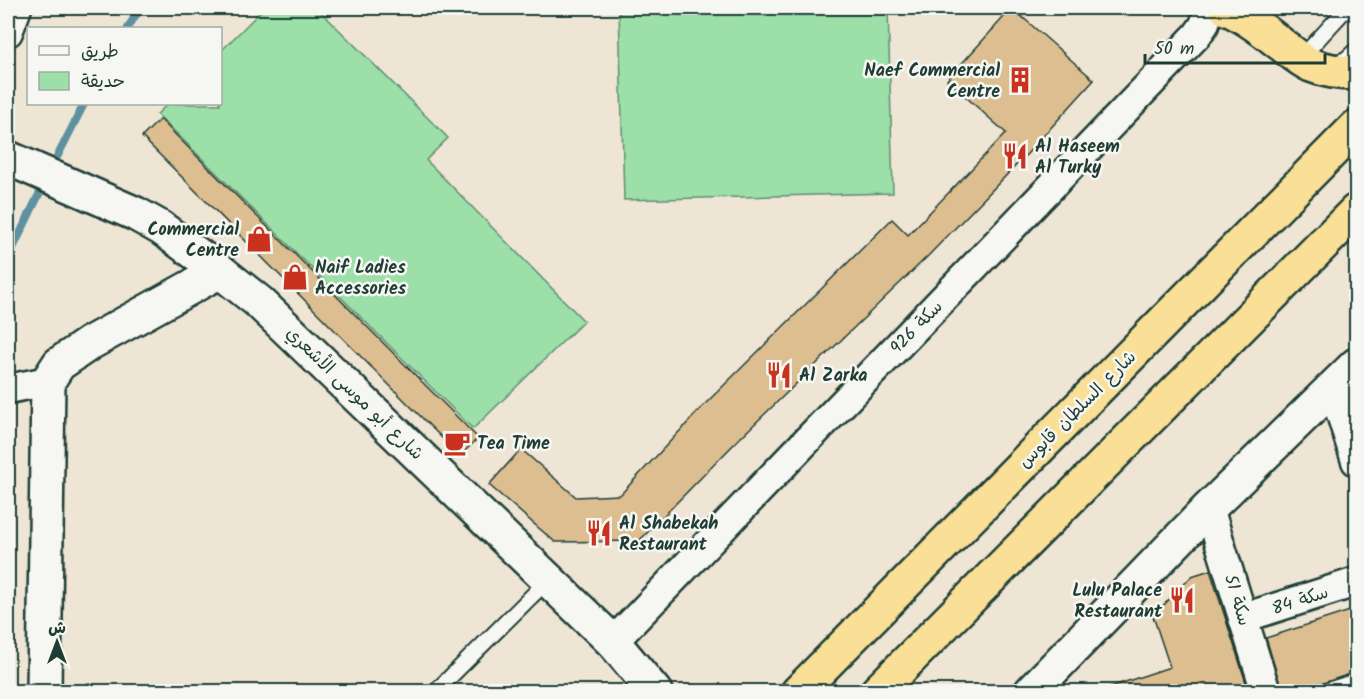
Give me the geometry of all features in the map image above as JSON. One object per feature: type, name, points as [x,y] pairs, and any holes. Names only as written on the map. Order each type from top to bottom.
[{"type":"highway","points":[[1226,8],[1257,25],[1310,64],[1332,72],[1356,73]]},
{"type":"highway","name":"شارع السلطان قابوس","points":[[798,692],[1356,127]]},
{"type":"highway","points":[[877,692],[1356,211]]},
{"type":"street","points":[[8,32],[17,8]]},
{"type":"street","name":"سكة 926","points":[[613,642],[1197,35],[1204,25],[1210,8]]},
{"type":"street","name":"شارع أبو موسى الأشعري","points":[[8,158],[136,214],[161,228],[259,302],[613,642],[655,692]]},
{"type":"street","points":[[44,692],[48,381],[59,364],[90,343],[220,271]]},
{"type":"street","points":[[1047,685],[1209,508],[1356,365]]},
{"type":"street","points":[[8,389],[48,381]]},
{"type":"street","points":[[1333,389],[1356,461]]},
{"type":"street","name":"سكة 51","points":[[1209,508],[1266,692]]},
{"type":"street","name":"سكة 84","points":[[1243,618],[1356,582]]},
{"type":"lane","points":[[1310,64],[1347,8]]},
{"type":"lane","points":[[1310,64],[1346,59],[1356,50]]},
{"type":"lane","points":[[435,692],[548,580]]},
{"type":"lane","points":[[1322,692],[1356,681]]},
{"type":"green space","points":[[264,8],[317,8],[448,138],[426,160],[584,321],[473,429],[157,114],[167,105],[222,105],[222,50]]},
{"type":"green space","points":[[619,8],[888,8],[893,193],[624,200]]},
{"type":"building","points":[[1012,8],[1094,80],[1028,153],[928,256],[740,438],[639,541],[555,542],[489,485],[521,449],[576,497],[620,495],[706,403],[892,219],[908,235],[1006,133],[947,80]]},
{"type":"building","points":[[160,119],[478,438],[460,456],[142,137]]},
{"type":"building","points":[[1210,570],[1249,692],[1108,692],[1107,688],[1170,667],[1153,616],[1192,576]]},
{"type":"building","points":[[1356,609],[1356,672],[1298,692],[1282,692],[1266,638]]},
{"type":"waterway","points":[[129,27],[143,8]]},
{"type":"waterway","points":[[51,169],[83,105]]},
{"type":"waterway","points":[[8,280],[12,250],[45,182]]},
{"type":"place","name":"Naef Commercial Centre","points":[[1020,80]]},
{"type":"place","name":"Al Haseem Al Turky","points":[[1015,156]]},
{"type":"place","name":"Commercial Centre","points":[[259,239]]},
{"type":"place","name":"Naif Ladies Accessories","points":[[295,277]]},
{"type":"place","name":"Al Zarka","points":[[779,375]]},
{"type":"place","name":"Tea Time","points":[[457,443]]},
{"type":"place","name":"Al Shabekah Restaurant","points":[[599,533]]},
{"type":"place","name":"Lulu Palace Restaurant","points":[[1182,600]]}]
